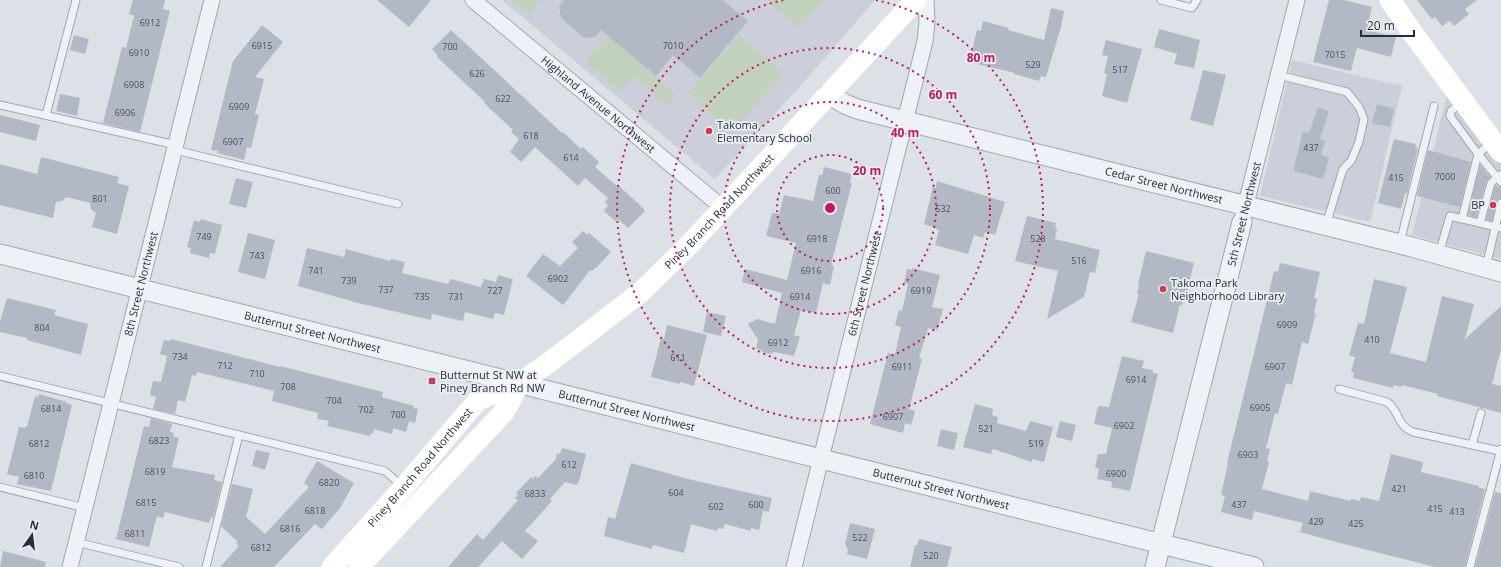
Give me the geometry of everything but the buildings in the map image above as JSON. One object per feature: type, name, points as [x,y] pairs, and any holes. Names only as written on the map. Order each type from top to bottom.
[{"type":"main road","name":"Piney Branch Road Northwest","points":[[332,567],[404,487],[478,400],[519,384],[641,292],[674,261],[916,0]]},
{"type":"main road","points":[[1390,0],[1463,102],[1491,149]]},
{"type":"main road","name":"Piney Branch Road Northwest","points":[[358,567],[504,412],[519,384]]},
{"type":"street","name":"8th Street Northwest","points":[[70,567],[212,0]]},
{"type":"street","name":"Highland Avenue Northwest","points":[[473,0],[723,208]]},
{"type":"street","name":"6th Street Northwest","points":[[794,567],[925,41],[927,22],[926,0]]},
{"type":"street","name":"5th Street Northwest","points":[[1156,567],[1297,0]]},
{"type":"street","name":"Cedar Street Northwest","points":[[828,94],[857,109],[1244,214],[1326,226],[1439,254],[1494,270]]},
{"type":"street","name":"Butternut Street Northwest","points":[[0,254],[1254,567]]},
{"type":"lane","points":[[46,115],[76,0]]},
{"type":"lane","points":[[1161,0],[1192,8],[1197,0]]},
{"type":"lane","points":[[1278,75],[1348,92],[1359,107],[1364,119],[1356,149],[1351,161],[1343,169],[1326,226]]},
{"type":"lane","points":[[0,105],[175,147],[398,204]]},
{"type":"lane","points":[[1400,244],[1434,106]]},
{"type":"lane","points":[[1480,223],[1491,183],[1500,178],[1491,149]]},
{"type":"lane","points":[[1462,219],[1491,149]]},
{"type":"lane","points":[[1494,270],[1501,203]]},
{"type":"lane","points":[[1439,254],[1450,216],[1498,228]]},
{"type":"lane","points":[[0,376],[385,471],[404,487]]},
{"type":"lane","points":[[1339,389],[1387,402],[1393,406],[1401,424],[1405,429],[1472,445],[1501,450],[1470,567]]},
{"type":"lane","points":[[1472,445],[1480,413]]},
{"type":"lane","points":[[206,567],[239,435]]},
{"type":"lane","points":[[0,487],[85,508]]},
{"type":"lane","points":[[76,542],[180,567]]},
{"type":"shaded area","name":"Takoma Elementary School","points":[[502,0],[875,0],[804,82],[715,179]]},
{"type":"shaded area","points":[[1292,60],[1402,86],[1370,222],[1260,196]]},
{"type":"shaded area","points":[[1448,91],[1501,163],[1501,259],[1412,235]]},
{"type":"green space","points":[[512,0],[541,0],[529,14]]},
{"type":"green space","points":[[767,0],[823,0],[800,28]]},
{"type":"green space","points":[[740,35],[784,74],[732,132],[688,93]]},
{"type":"green space","points":[[608,36],[676,95],[668,105],[633,76],[620,91],[585,61]]},
{"type":"place","name":"Takoma Elementary School","points":[[709,131]]},
{"type":"place","name":"BP","points":[[1493,205]]},
{"type":"place","name":"Takoma Park Neighborhood Library","points":[[1163,289]]},
{"type":"place","name":"Butternut St NW at Piney Branch Rd NW","points":[[432,381]]}]
